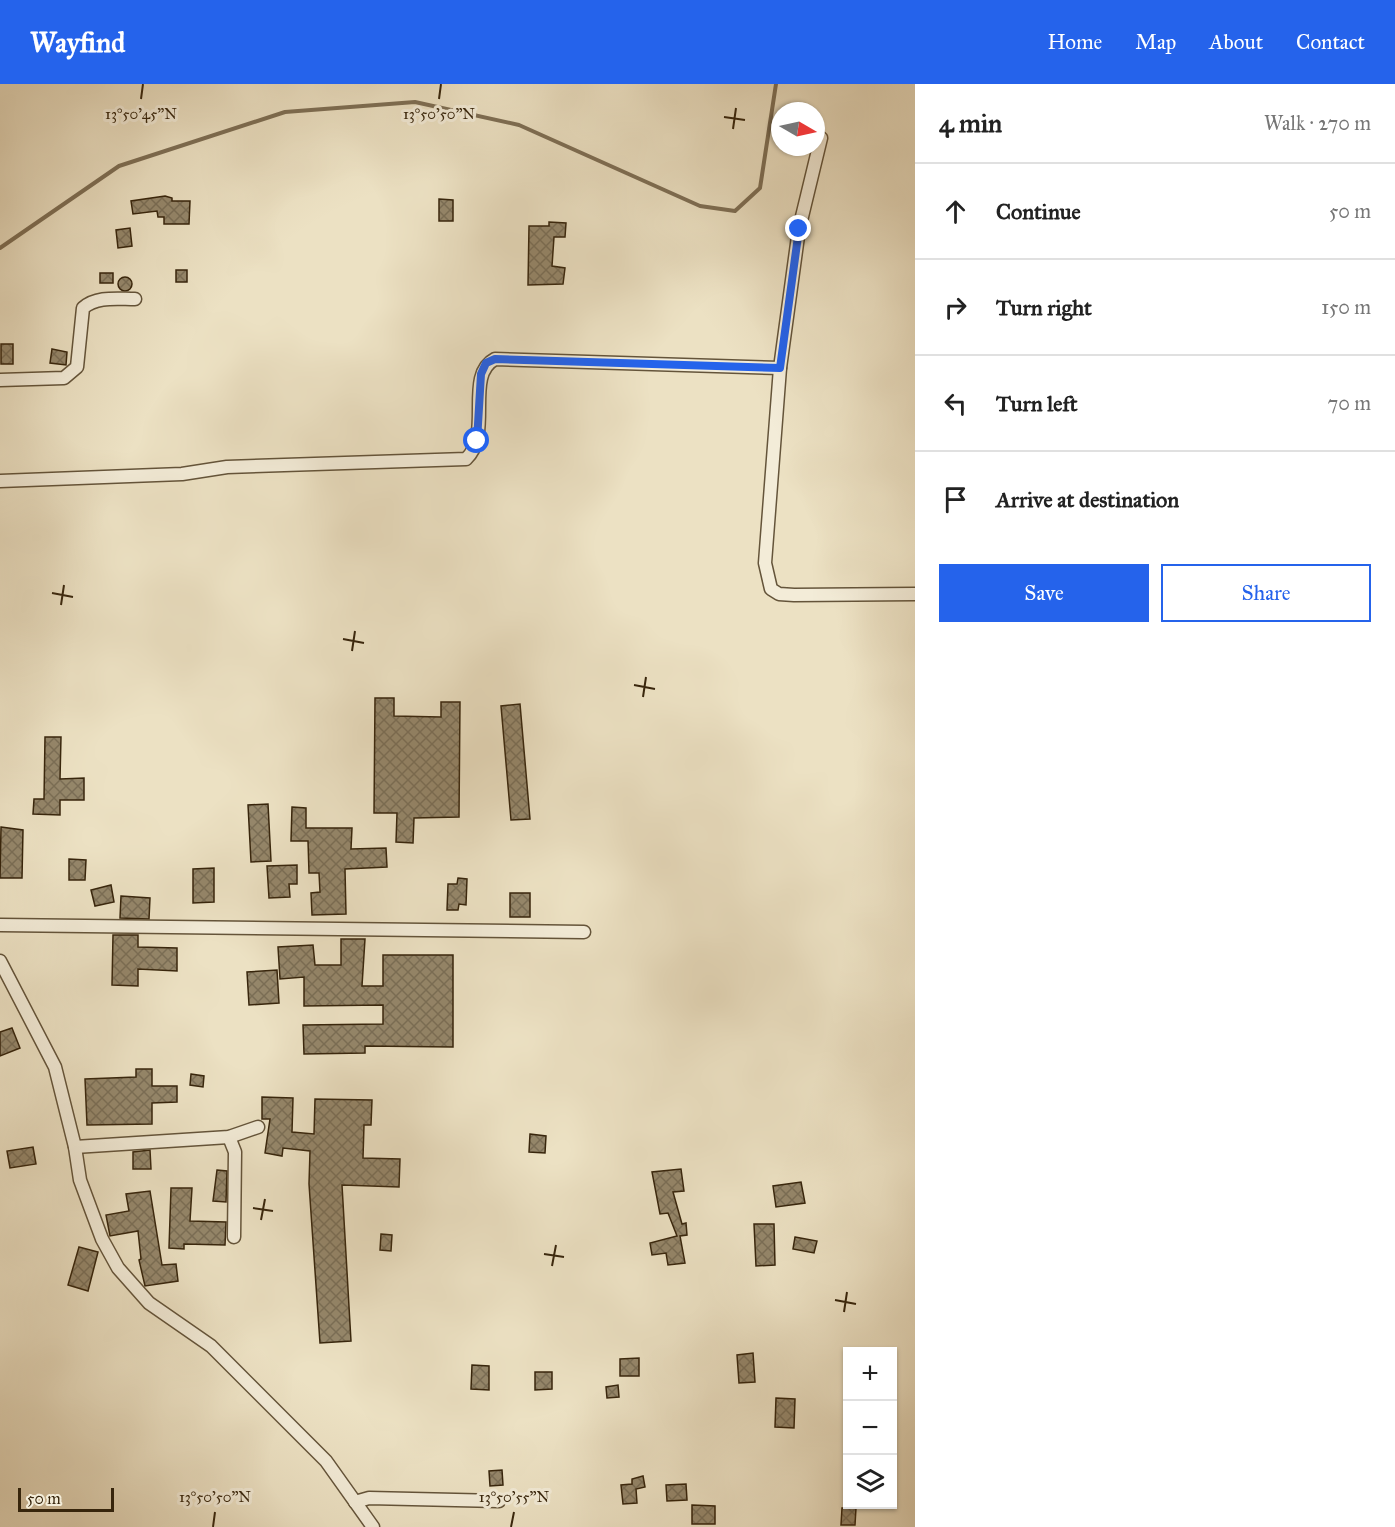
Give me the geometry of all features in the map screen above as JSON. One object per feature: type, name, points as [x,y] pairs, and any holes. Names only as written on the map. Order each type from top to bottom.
[{"type":"street","points":[[817,156],[799,229],[780,368],[765,563],[771,589],[779,594],[915,594]]},
{"type":"street","points":[[0,380],[64,378],[72,374],[77,367],[83,308],[90,302],[100,299],[135,299]]},
{"type":"street","points":[[0,481],[182,474],[227,467],[466,459],[474,451],[477,441],[481,374],[486,363],[495,359],[780,368]]},
{"type":"street","points":[[0,925],[584,932]]},
{"type":"street","points":[[0,962],[55,1067],[75,1147],[80,1180],[102,1239],[118,1268],[149,1303],[219,1354],[326,1461],[373,1527]]},
{"type":"street","points":[[75,1147],[229,1137],[258,1127]]},
{"type":"street","points":[[229,1137],[235,1152],[234,1237]]},
{"type":"street","points":[[355,1502],[369,1498],[498,1501]]},
{"type":"building","points":[[165,196],[172,198],[172,201],[190,201],[189,224],[164,224],[164,217],[158,217],[157,211],[133,214],[131,201]]},
{"type":"building","points":[[439,199],[453,200],[453,221],[439,221]]},
{"type":"building","points":[[549,222],[566,223],[565,237],[554,237],[552,266],[565,268],[563,284],[528,285],[529,226],[549,226]]},
{"type":"building","points":[[130,228],[132,246],[118,248],[116,230]]},
{"type":"building","points":[[176,270],[187,270],[187,282],[176,282]]},
{"type":"building","points":[[100,273],[113,273],[113,283],[100,283]]},
{"type":"building","points":[[125,277],[130,279],[132,284],[130,289],[125,291],[120,289],[118,284],[120,279]]},
{"type":"building","points":[[1,344],[13,344],[13,364],[1,364]]},
{"type":"building","points":[[52,349],[67,352],[66,365],[50,363]]},
{"type":"building","points":[[375,698],[394,698],[394,716],[441,717],[441,702],[460,702],[459,817],[414,818],[413,843],[396,842],[397,813],[374,813]]},
{"type":"building","points":[[520,704],[530,819],[511,820],[501,706]]},
{"type":"building","points":[[45,737],[61,737],[60,779],[84,778],[84,800],[60,800],[60,815],[33,814],[34,799],[44,799]]},
{"type":"building","points":[[268,804],[271,861],[251,862],[248,805]]},
{"type":"building","points":[[292,807],[306,808],[306,828],[352,828],[351,849],[386,848],[387,867],[345,869],[346,914],[312,915],[311,893],[320,892],[319,873],[309,873],[308,841],[291,841]]},
{"type":"building","points":[[1,827],[23,830],[22,878],[0,878]]},
{"type":"building","points":[[69,859],[86,860],[85,880],[69,880]]},
{"type":"building","points":[[297,865],[297,884],[289,884],[290,897],[269,898],[267,866]]},
{"type":"building","points":[[214,868],[214,902],[193,903],[193,869]]},
{"type":"building","points":[[458,878],[467,879],[466,905],[459,904],[458,910],[447,910],[448,884],[457,884]]},
{"type":"building","points":[[111,885],[114,902],[95,906],[91,890]]},
{"type":"building","points":[[510,893],[530,893],[530,917],[510,917]]},
{"type":"building","points":[[121,896],[150,898],[149,919],[120,918]]},
{"type":"building","points":[[113,935],[138,935],[138,947],[177,948],[177,971],[138,969],[138,986],[112,985]]},
{"type":"building","points":[[341,939],[365,939],[362,986],[383,986],[383,955],[453,955],[453,1047],[365,1046],[365,1053],[304,1054],[303,1025],[383,1024],[383,1005],[304,1006],[304,977],[280,979],[278,947],[313,945],[315,965],[341,965]]},
{"type":"building","points":[[277,970],[279,1003],[249,1005],[247,972]]},
{"type":"building","points":[[12,1028],[20,1048],[0,1056],[0,1032]]},
{"type":"building","points":[[136,1069],[152,1069],[152,1086],[177,1086],[177,1102],[152,1103],[152,1124],[87,1125],[85,1079],[136,1077]]},
{"type":"building","points":[[191,1074],[204,1076],[203,1087],[190,1085]]},
{"type":"building","points":[[262,1097],[293,1098],[292,1132],[314,1134],[315,1099],[372,1100],[371,1125],[364,1125],[363,1158],[400,1159],[399,1187],[342,1185],[351,1341],[320,1343],[309,1184],[310,1151],[283,1148],[282,1156],[265,1153],[270,1119],[262,1119]]},
{"type":"building","points":[[530,1134],[546,1136],[545,1153],[529,1152]]},
{"type":"building","points":[[33,1147],[36,1164],[10,1168],[7,1151]]},
{"type":"building","points":[[150,1150],[151,1169],[133,1169],[133,1152]]},
{"type":"building","points":[[681,1169],[684,1191],[673,1192],[682,1224],[686,1223],[687,1235],[680,1236],[685,1263],[668,1265],[666,1253],[652,1255],[650,1243],[677,1236],[668,1213],[660,1214],[652,1172]]},
{"type":"building","points":[[217,1170],[227,1171],[226,1202],[213,1201]]},
{"type":"building","points":[[801,1182],[805,1203],[776,1207],[773,1186]]},
{"type":"building","points":[[171,1188],[192,1188],[190,1221],[226,1222],[225,1245],[184,1244],[184,1249],[169,1248]]},
{"type":"building","points":[[150,1191],[162,1265],[176,1264],[178,1281],[145,1286],[139,1260],[141,1259],[138,1231],[110,1236],[106,1215],[129,1211],[126,1194]]},
{"type":"building","points":[[754,1224],[774,1224],[775,1265],[756,1266]]},
{"type":"building","points":[[381,1234],[392,1235],[391,1251],[380,1250]]},
{"type":"building","points":[[795,1237],[817,1241],[814,1253],[793,1249]]},
{"type":"building","points":[[79,1247],[98,1252],[88,1291],[68,1285]]},
{"type":"building","points":[[753,1353],[755,1382],[739,1383],[737,1355]]},
{"type":"building","points":[[639,1358],[639,1376],[620,1376],[620,1359]]},
{"type":"building","points":[[472,1365],[489,1366],[489,1390],[471,1389]]},
{"type":"building","points":[[535,1372],[552,1372],[552,1389],[535,1390]]},
{"type":"building","points":[[618,1385],[619,1397],[607,1398],[606,1387]]},
{"type":"building","points":[[776,1398],[795,1399],[794,1428],[775,1427]]},
{"type":"building","points":[[502,1470],[503,1485],[490,1486],[489,1471]]},
{"type":"building","points":[[643,1476],[645,1487],[636,1489],[637,1503],[623,1504],[621,1485],[632,1484],[632,1479]]},
{"type":"building","points":[[686,1484],[687,1500],[667,1501],[666,1485]]},
{"type":"building","points":[[692,1505],[715,1506],[715,1524],[692,1524]]},
{"type":"building","points":[[842,1508],[856,1509],[855,1525],[841,1525]]},
{"type":"waterway","points":[[0,248],[119,166],[285,112],[415,102],[519,125],[700,206],[735,211],[760,188],[776,84]]},
{"type":"route","points":[[477,441],[481,374],[486,363],[495,359],[780,368],[799,229]]}]
